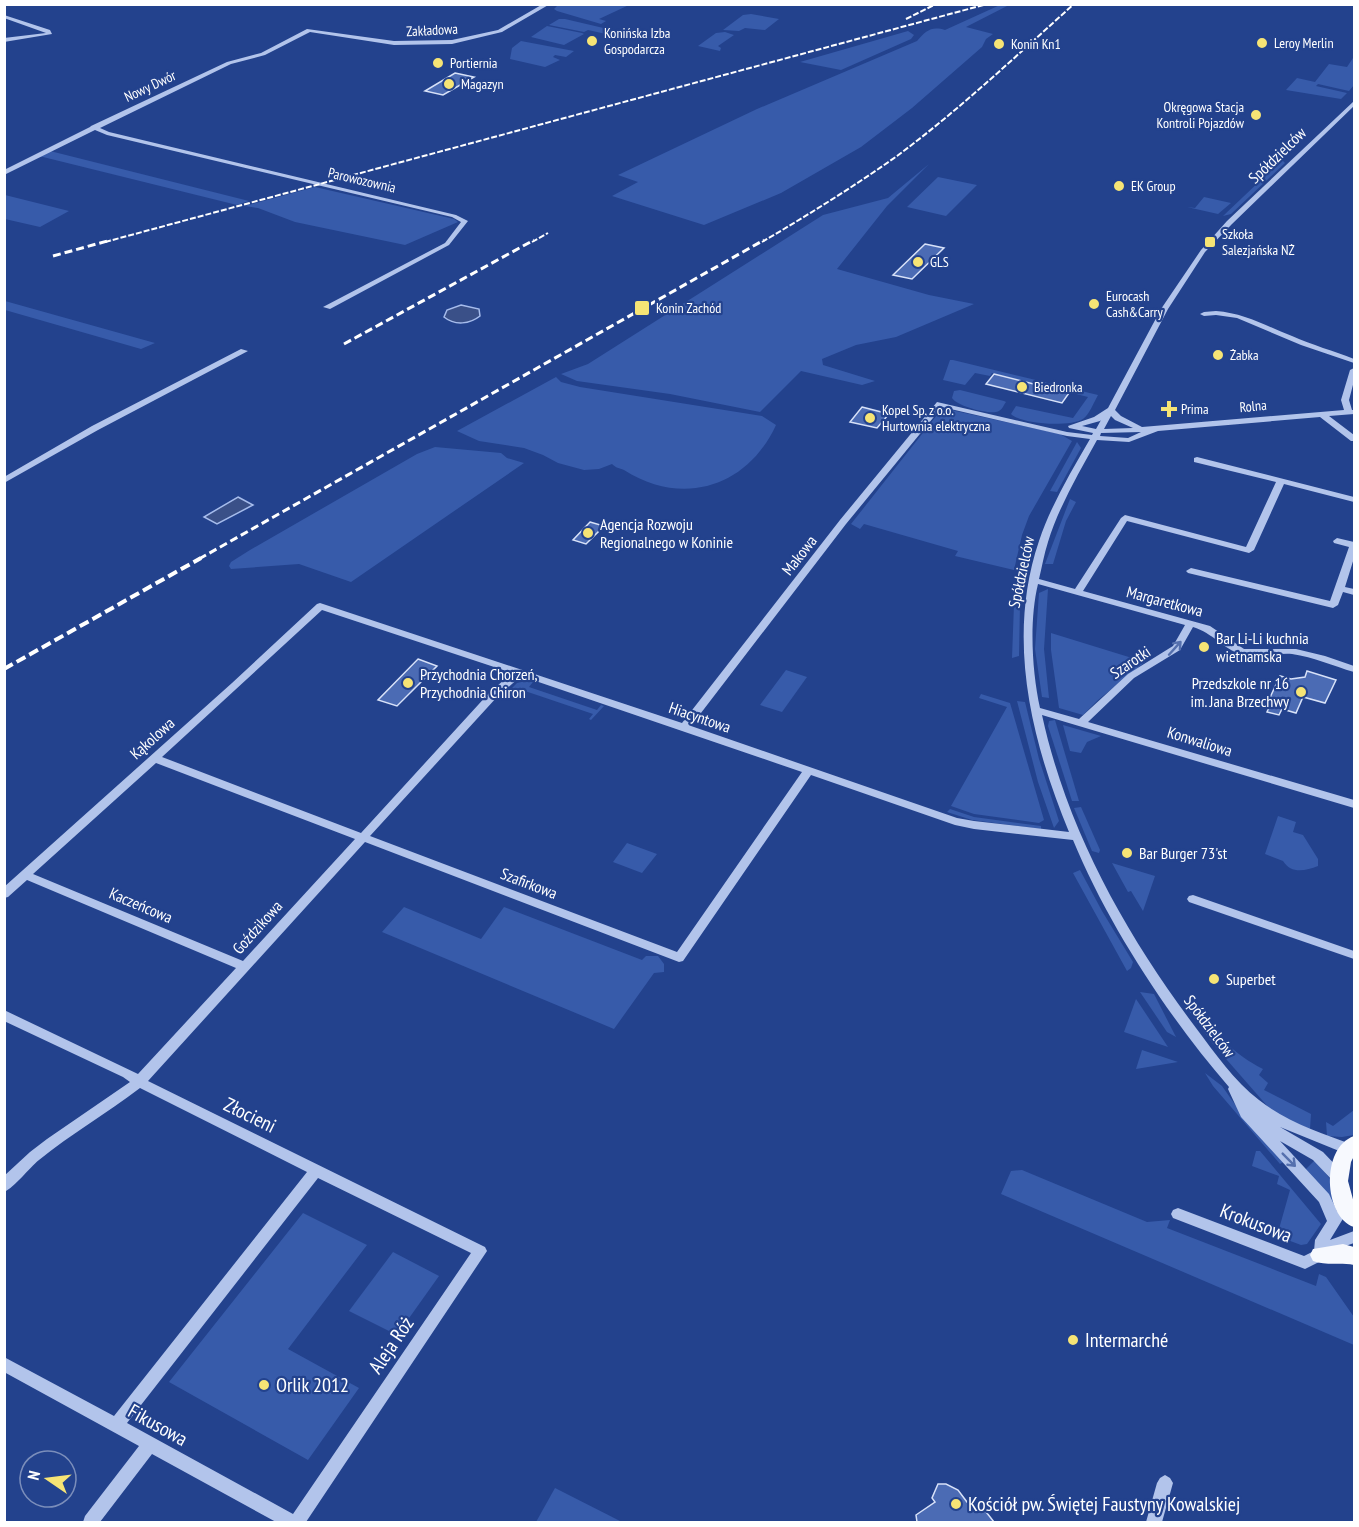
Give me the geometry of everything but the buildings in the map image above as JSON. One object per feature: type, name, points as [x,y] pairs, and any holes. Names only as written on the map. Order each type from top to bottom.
[{"type":"main road","points":[[1352,1146],[1341,1161],[1338,1177],[1343,1200],[1354,1219]]},
{"type":"main road","points":[[1320,1255],[1343,1253],[1354,1256]]},
{"type":"street","name":"Zakładowa","points":[[309,30],[394,43],[452,42],[484,36],[507,28],[549,4]]},
{"type":"street","points":[[4,16],[48,31],[49,34],[4,40]]},
{"type":"street","name":"Nowy Dwór","points":[[4,173],[168,91],[229,63],[263,54],[309,30]]},
{"type":"street","name":"Spółdzielców","points":[[1338,1177],[1318,1156],[1281,1135],[1259,1118],[1191,1031],[1134,947],[1100,889],[1076,837],[1055,782],[1035,710],[1029,675],[1027,639],[1033,580],[1049,526],[1173,295],[1203,250],[1354,103]]},
{"type":"street","name":"Parowozownia","points":[[93,127],[107,133],[421,208],[465,221],[447,244],[327,308]]},
{"type":"street","points":[[1204,314],[1213,312],[1252,321],[1296,341],[1354,361]]},
{"type":"street","points":[[4,481],[95,428],[244,351]]},
{"type":"street","points":[[1352,412],[1345,400],[1354,370]]},
{"type":"street","name":"Makowa","points":[[684,727],[843,522],[940,404],[1015,421],[1070,430]]},
{"type":"street","points":[[1070,430],[1097,419],[1110,410]]},
{"type":"street","name":"Rolna","points":[[1110,410],[1122,420],[1142,428]]},
{"type":"street","name":"Rolna","points":[[1097,435],[1142,428],[1155,429],[1352,412]]},
{"type":"street","points":[[1321,414],[1354,439]]},
{"type":"street","name":"Rolna","points":[[1097,435],[1130,440],[1155,429]]},
{"type":"street","points":[[1070,430],[1097,435]]},
{"type":"street","points":[[1070,430],[1090,448]]},
{"type":"street","points":[[1197,460],[1354,499]]},
{"type":"street","points":[[1078,592],[1125,518],[1249,549],[1281,481]]},
{"type":"street","points":[[1191,571],[1333,605],[1354,546],[1337,541]]},
{"type":"street","name":"Margaretkowa","points":[[1033,580],[1191,623],[1216,632],[1234,648],[1244,651],[1260,653],[1293,651],[1354,669]]},
{"type":"street","points":[[1340,589],[1354,592]]},
{"type":"street","name":"Hiacyntowa","points":[[320,606],[809,769],[955,821],[1076,837]]},
{"type":"street","name":"Kąkolowa","points":[[4,894],[320,606]]},
{"type":"street","name":"Szarotki","points":[[1081,723],[1131,676],[1177,648],[1191,623]]},
{"type":"street","name":"Goździkowa","points":[[4,1186],[40,1151],[117,1100],[140,1081],[493,695],[519,673]]},
{"type":"street","name":"Konwaliowa","points":[[1035,710],[1354,804]]},
{"type":"street","name":"Szafirkowa","points":[[154,758],[679,958],[809,769]]},
{"type":"street","name":"Kaczeńcowa","points":[[25,875],[244,966]]},
{"type":"street","points":[[1193,899],[1354,955]]},
{"type":"street","name":"Złocieni","points":[[4,1015],[480,1251]]},
{"type":"street","points":[[1230,1080],[1246,1113],[1317,1190],[1334,1221]]},
{"type":"street","name":"Spółdzielców","points":[[1243,1095],[1266,1112],[1291,1126],[1352,1146]]},
{"type":"street","points":[[116,1425],[316,1170]]},
{"type":"street","points":[[1320,1255],[1322,1240],[1341,1211],[1343,1200]]},
{"type":"street","name":"Krokusowa","points":[[1178,1214],[1305,1263],[1332,1245],[1354,1237]]},
{"type":"street","name":"Aleja Róż","points":[[297,1522],[480,1251]]},
{"type":"street","name":"Fikusowa","points":[[4,1364],[291,1522]]},
{"type":"street","points":[[91,1522],[150,1444]]},
{"type":"street","points":[[1154,1522],[1165,1483]]},
{"type":"shaded area","points":[[558,5],[629,5],[599,19],[606,21],[601,24],[557,11],[554,9]]},
{"type":"shaded area","points":[[1000,5],[1009,5],[966,27],[993,34],[986,39],[982,47],[912,108],[861,147],[781,193],[704,225],[612,196],[638,182],[618,175],[757,109],[917,41],[929,30],[945,30]]},
{"type":"shaded area","points":[[751,14],[779,19],[765,30],[745,28],[739,31],[723,30],[743,15]]},
{"type":"shaded area","points":[[559,19],[612,30],[606,34],[549,25]]},
{"type":"shaded area","points":[[547,26],[584,34],[564,45],[531,37]]},
{"type":"shaded area","points":[[908,31],[914,35],[911,39],[841,70],[800,62]]},
{"type":"shaded area","points":[[725,32],[734,35],[718,46],[721,48],[720,51],[698,46],[716,33]]},
{"type":"shaded area","points":[[521,41],[574,51],[566,57],[555,55],[553,57],[560,60],[545,67],[510,59],[512,48]]},
{"type":"shaded area","points":[[1353,58],[1354,85],[1349,91],[1318,84],[1316,86],[1347,93],[1341,99],[1286,90],[1297,78],[1315,82],[1329,64],[1347,67]]},
{"type":"shaded area","points":[[50,151],[249,201],[237,205],[39,156]]},
{"type":"shaded area","points":[[1282,160],[1285,163],[1231,214],[1223,216]]},
{"type":"shaded area","points":[[929,164],[887,206],[837,269],[929,295],[974,304],[896,337],[856,345],[822,359],[823,365],[875,381],[862,385],[801,371],[760,412],[670,394],[577,381],[561,374],[588,364],[823,215],[888,198]]},
{"type":"shaded area","points":[[938,177],[977,185],[946,216],[907,207]]},
{"type":"shaded area","points":[[315,187],[454,219],[458,222],[405,245],[295,222],[258,208],[245,206]]},
{"type":"shaded area","points":[[5,195],[69,211],[40,227],[5,219]]},
{"type":"shaded area","points":[[1204,197],[1231,203],[1218,214],[1187,207],[1195,208]]},
{"type":"shaded area","points":[[5,301],[155,343],[141,349],[5,310]]},
{"type":"shaded area","points":[[461,305],[479,309],[480,316],[462,323],[453,322],[444,317],[447,310]]},
{"type":"shaded area","points":[[950,360],[1098,395],[1087,415],[1077,422],[1046,424],[1025,421],[1011,414],[1016,406],[1073,418],[1088,397],[992,373],[990,376],[975,373],[965,385],[943,380]]},
{"type":"shaded area","points":[[556,377],[561,382],[580,387],[762,416],[776,425],[764,447],[748,464],[730,477],[711,485],[690,489],[668,487],[646,481],[612,464],[599,469],[584,470],[558,463],[524,448],[479,441],[457,431]]},
{"type":"shaded area","points":[[960,390],[1006,402],[996,412],[972,409],[952,398],[954,391]]},
{"type":"shaded area","points":[[951,410],[1060,434],[1072,441],[1029,516],[1014,570],[955,556],[958,551],[864,524],[860,529],[851,524],[937,415]]},
{"type":"shaded area","points":[[1077,442],[1081,448],[1057,492],[1050,491]]},
{"type":"shaded area","points":[[435,447],[501,453],[507,458],[524,463],[351,582],[299,564],[231,569],[229,566],[231,562],[250,550],[417,454]]},
{"type":"shaded area","points":[[238,497],[253,505],[217,524],[204,517]]},
{"type":"shaded area","points":[[1070,499],[1076,502],[1066,521],[1053,564],[1045,564]]},
{"type":"shaded area","points":[[1021,566],[1027,567],[1021,572],[1020,580],[1023,588],[1020,604],[1019,656],[1012,658],[1014,604]]},
{"type":"shaded area","points":[[1048,589],[1044,649],[1049,698],[1042,697],[1035,649],[1039,593]]},
{"type":"shaded area","points":[[1051,633],[1145,662],[1083,715],[1059,708],[1051,650]]},
{"type":"shaded area","points":[[786,670],[807,677],[782,712],[760,705]]},
{"type":"shaded area","points":[[526,680],[533,682],[529,687],[597,710],[601,705],[604,706],[591,720],[589,719],[593,714],[525,691],[520,696],[511,692],[517,683]]},
{"type":"shaded area","points":[[981,694],[1010,703],[1044,820],[1039,823],[974,814],[951,806],[1007,707],[979,698]]},
{"type":"shaded area","points":[[1017,701],[1025,702],[1039,759],[1059,821],[1054,828],[1038,782]]},
{"type":"shaded area","points":[[1055,720],[1079,801],[1072,801],[1048,726],[1049,721]]},
{"type":"shaded area","points":[[1063,725],[1101,736],[1087,742],[1081,753],[1070,751]]},
{"type":"shaded area","points":[[1081,807],[1100,850],[1099,853],[1092,851],[1074,808]]},
{"type":"shaded area","points":[[950,809],[974,817],[1041,826],[1041,829],[972,820],[947,812]]},
{"type":"shaded area","points":[[1278,816],[1296,822],[1293,832],[1303,835],[1318,859],[1318,866],[1294,870],[1283,861],[1265,854]]},
{"type":"shaded area","points":[[627,843],[657,854],[642,873],[613,862]]},
{"type":"shaded area","points":[[1112,863],[1155,876],[1143,911],[1131,891],[1128,892]]},
{"type":"shaded area","points":[[1080,870],[1133,962],[1127,971],[1073,873]]},
{"type":"shaded area","points":[[404,907],[481,939],[504,907],[642,960],[646,956],[658,956],[664,964],[664,972],[654,973],[614,1029],[382,932]]},
{"type":"shaded area","points":[[1140,992],[1154,994],[1176,1037],[1167,1032]]},
{"type":"shaded area","points":[[1136,999],[1168,1047],[1124,1032]]},
{"type":"shaded area","points":[[1193,1002],[1216,1032],[1232,1048],[1263,1069],[1259,1075],[1268,1083],[1264,1090],[1311,1114],[1310,1129],[1281,1117],[1269,1108],[1213,1044],[1184,1004]]},
{"type":"shaded area","points":[[1142,1050],[1178,1062],[1136,1069]]},
{"type":"shaded area","points":[[1205,1073],[1222,1086],[1241,1113],[1285,1161],[1280,1164],[1213,1086]]},
{"type":"shaded area","points":[[1354,1110],[1354,1135],[1327,1136],[1326,1122],[1333,1126]]},
{"type":"shaded area","points":[[1256,1151],[1260,1151],[1321,1224],[1307,1244],[1301,1245],[1277,1236],[1290,1190],[1277,1184],[1279,1176],[1252,1166]]},
{"type":"shaded area","points":[[1315,1160],[1330,1179],[1337,1209],[1334,1209],[1305,1170]]},
{"type":"shaded area","points":[[1022,1170],[1147,1222],[1170,1220],[1167,1228],[1316,1286],[1319,1274],[1326,1277],[1354,1317],[1354,1345],[1001,1194],[1011,1171]]},
{"type":"shaded area","points":[[303,1213],[367,1245],[288,1349],[359,1388],[308,1460],[169,1382]]},
{"type":"shaded area","points":[[393,1252],[439,1276],[397,1335],[349,1311]]},
{"type":"shaded area","points":[[555,1488],[622,1522],[536,1522]]},
{"type":"railway","points":[[906,19],[936,4]]},
{"type":"railway","points":[[105,242],[987,4]]},
{"type":"railway","points":[[762,242],[830,201],[897,156],[965,101],[1074,4]]},
{"type":"railway","points":[[532,242],[548,233]]},
{"type":"railway","points":[[53,256],[111,240]]},
{"type":"railway","points":[[344,344],[534,240]]},
{"type":"railway","points":[[199,559],[764,240]]},
{"type":"railway","points":[[4,669],[201,558]]},
{"type":"place","name":"Konińska Izba Gospodarcza","points":[[592,41]]},
{"type":"place","name":"Leroy Merlin","points":[[1262,43]]},
{"type":"place","name":"Konin Kn1","points":[[999,44]]},
{"type":"place","name":"Portiernia","points":[[438,63]]},
{"type":"place","name":"Magazyn","points":[[449,84]]},
{"type":"place","name":"Okręgowa Stacja Kontroli Pojazdów","points":[[1256,115]]},
{"type":"place","name":"EK Group","points":[[1119,186]]},
{"type":"place","name":"Szkoła Salezjańska NŻ","points":[[1210,242]]},
{"type":"place","name":"GLS","points":[[918,262]]},
{"type":"place","name":"Eurocash Cash&Carry","points":[[1094,304]]},
{"type":"place","name":"Konin Zachód","points":[[642,308]]},
{"type":"place","name":"Żabka","points":[[1218,355]]},
{"type":"place","name":"Biedronka","points":[[1022,387]]},
{"type":"place","name":"Prima","points":[[1169,409]]},
{"type":"place","name":"Kopel Sp. z o.o. Hurtownia elektryczna","points":[[870,418]]},
{"type":"place","name":"Agencja Rozwoju Regionalnego w Koninie","points":[[588,533]]},
{"type":"place","name":"Bar Li-Li kuchnia wietnamska","points":[[1204,647]]},
{"type":"place","name":"Przychodnia Chorzeń, Przychodnia Chiron","points":[[408,683]]},
{"type":"place","name":"Przedszkole nr 16 im. Jana Brzechwy","points":[[1301,692]]},
{"type":"place","name":"Bar Burger 73'st","points":[[1127,853]]},
{"type":"place","name":"Superbet","points":[[1214,979]]},
{"type":"place","name":"Intermarché","points":[[1073,1340]]},
{"type":"place","name":"Orlik 2012","points":[[264,1385]]},
{"type":"place","name":"Kościół pw. Świętej Faustyny Kowalskiej","points":[[956,1504]]}]
